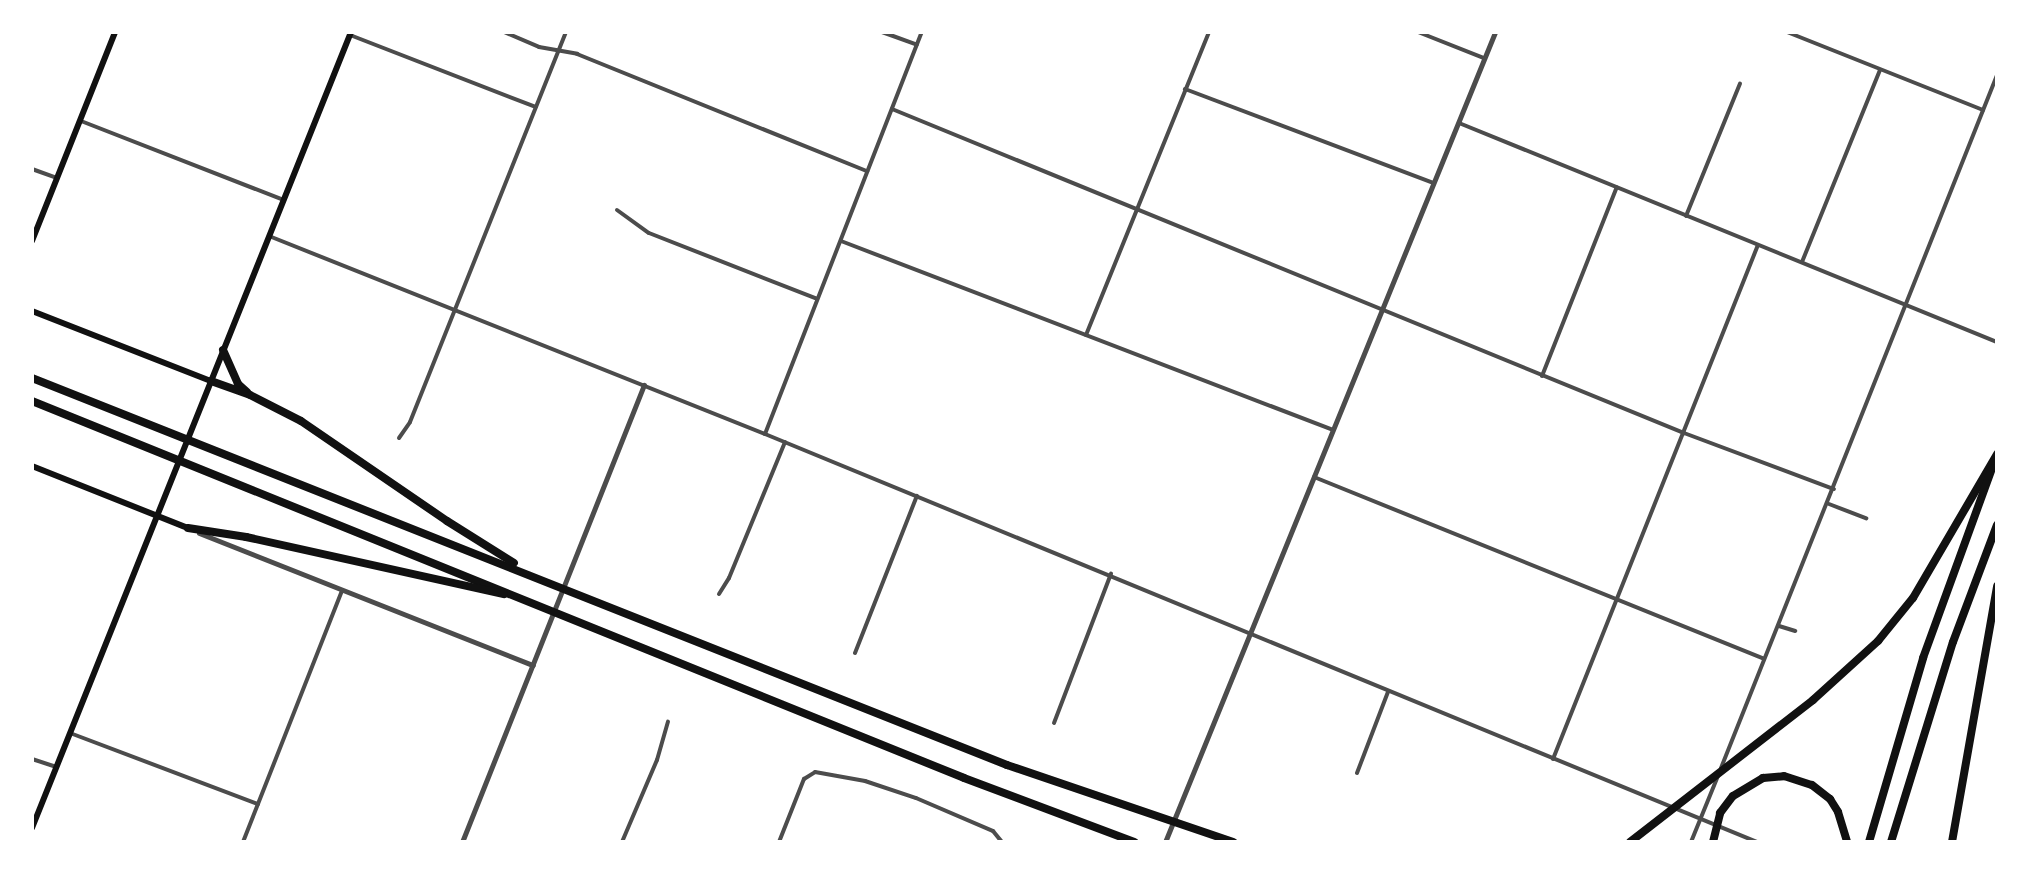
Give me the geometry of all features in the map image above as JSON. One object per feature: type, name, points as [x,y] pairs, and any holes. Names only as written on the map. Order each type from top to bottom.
[{"type":"highway","points":[[223,350],[238,384],[250,395]]},
{"type":"highway","points":[[32,378],[933,736],[1138,812],[1233,842]]},
{"type":"highway","points":[[211,381],[250,395],[301,421],[447,521],[536,576]]},
{"type":"highway","points":[[32,401],[527,598],[861,736],[1134,842]]},
{"type":"highway","points":[[1630,842],[1835,682],[1897,619],[1913,598],[1997,455]]},
{"type":"highway","points":[[1869,842],[1931,635],[1997,455]]},
{"type":"highway","points":[[1891,842],[1953,642],[1997,525]]},
{"type":"highway","points":[[188,528],[246,537],[527,598]]},
{"type":"highway","points":[[1952,842],[1997,586]]},
{"type":"highway","points":[[1713,842],[1720,813],[1733,796],[1763,778],[1799,779],[1830,799],[1838,812],[1846,840]]},
{"type":"main road","points":[[32,241],[115,32]]},
{"type":"main road","points":[[32,828],[351,34]]},
{"type":"main road","points":[[32,311],[211,381]]},
{"type":"main road","points":[[32,466],[188,528]]},
{"type":"street","points":[[504,32],[539,47],[577,54],[867,171]]},
{"type":"street","points":[[399,438],[410,422],[566,32]]},
{"type":"street","points":[[882,32],[917,45]]},
{"type":"street","points":[[765,434],[922,32]]},
{"type":"street","points":[[1086,335],[1209,32]]},
{"type":"street","points":[[1418,32],[1484,58]]},
{"type":"street","points":[[1165,842],[1495,32]]},
{"type":"street","points":[[1787,32],[1983,110]]},
{"type":"street","points":[[351,34],[536,107]]},
{"type":"street","points":[[1802,262],[1880,70]]},
{"type":"street","points":[[1691,842],[1829,504],[1997,75]]},
{"type":"street","points":[[1686,216],[1740,84]]},
{"type":"street","points":[[1185,89],[1434,183]]},
{"type":"street","points":[[892,109],[1542,376],[1834,489]]},
{"type":"street","points":[[80,121],[284,200]]},
{"type":"street","points":[[1459,123],[1997,342]]},
{"type":"street","points":[[32,169],[57,178]]},
{"type":"street","points":[[1542,376],[1617,187]]},
{"type":"street","points":[[617,210],[649,233],[817,299]]},
{"type":"street","points":[[269,236],[1111,574],[1250,635],[1757,842]]},
{"type":"street","points":[[841,241],[1333,430]]},
{"type":"street","points":[[1553,759],[1758,245]]},
{"type":"street","points":[[462,842],[644,385]]},
{"type":"street","points":[[719,594],[729,578],[785,442]]},
{"type":"street","points":[[1314,477],[1765,659]]},
{"type":"street","points":[[855,653],[917,496]]},
{"type":"street","points":[[1829,504],[1866,518]]},
{"type":"street","points":[[188,528],[533,665]]},
{"type":"street","points":[[1054,723],[1111,574]]},
{"type":"street","points":[[243,842],[342,591]]},
{"type":"street","points":[[1779,626],[1795,631]]},
{"type":"street","points":[[1357,773],[1388,692]]},
{"type":"street","points":[[622,842],[657,760],[668,722]]},
{"type":"street","points":[[70,733],[258,804]]},
{"type":"street","points":[[32,759],[56,767]]},
{"type":"street","points":[[779,842],[808,775],[820,772],[888,788],[993,831],[1002,840]]}]
